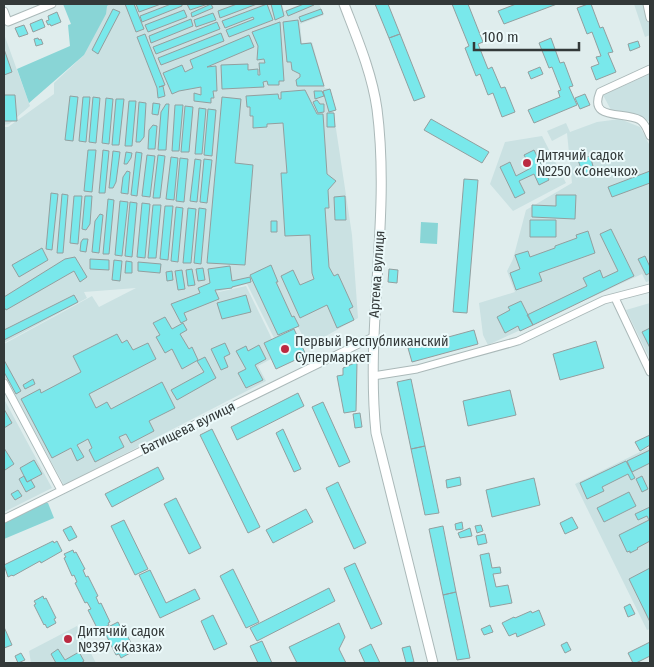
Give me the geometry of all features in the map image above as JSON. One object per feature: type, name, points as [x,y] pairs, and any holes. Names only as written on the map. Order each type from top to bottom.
[{"type":"main road","name":"Артема вулиця","points":[[344,4],[370,77],[377,108],[380,141],[381,211],[373,337],[376,433],[434,663]]},
{"type":"street","points":[[4,11],[8,22],[52,4]]},
{"type":"street","points":[[646,4],[650,18]]},
{"type":"street","points":[[650,70],[600,92],[596,101],[598,107],[605,113],[639,119],[645,124],[650,136]]},
{"type":"street","points":[[373,376],[417,369],[518,341],[604,300],[650,288]]},
{"type":"street","points":[[615,298],[650,372]]},
{"type":"street","name":"Батищева вулиця","points":[[4,519],[373,337]]},
{"type":"street","points":[[4,383],[61,490]]},
{"type":"shaded area","points":[[63,4],[110,4],[107,6],[106,14],[84,55],[29,103],[17,69],[70,46],[68,25],[71,24]]},
{"type":"shaded area","points":[[110,4],[282,4],[284,11],[301,4],[319,4],[324,15],[300,24],[302,43],[312,42],[325,88],[330,89],[352,235],[358,318],[308,346],[298,327],[274,338],[247,284],[201,296],[246,286],[272,339],[264,343],[271,359],[258,366],[266,381],[64,485],[4,376],[4,344],[92,296],[99,307],[136,288],[84,292],[87,298],[4,343],[4,127],[8,127],[54,94],[54,83],[84,55],[106,6]]},
{"type":"shaded area","points":[[634,4],[643,4],[650,26],[650,35],[645,37]]},
{"type":"shaded area","points":[[4,34],[30,106],[9,124],[4,125]]},
{"type":"shaded area","points":[[650,74],[650,124],[649,121],[611,110],[603,95]]},
{"type":"shaded area","points":[[620,119],[640,127],[650,146],[650,281],[646,282],[642,274],[488,345],[483,335],[479,303],[515,292],[507,271],[513,259],[526,210],[572,183],[567,133],[552,141],[547,131],[566,123],[570,132],[597,122]]},
{"type":"shaded area","name":"Дитячий садок №250 «Сонечко»","points":[[542,136],[566,183],[513,211],[490,184],[505,142]]},
{"type":"shaded area","points":[[421,222],[438,223],[437,244],[420,243]]},
{"type":"shaded area","points":[[650,303],[650,359],[626,310]]},
{"type":"shaded area","points":[[4,399],[52,488],[4,512]]},
{"type":"shaded area","points":[[650,447],[650,629],[647,630],[575,484]]},
{"type":"shaded area","points":[[43,502],[48,503],[54,518],[4,539],[4,522]]},
{"type":"shaded area","name":"Дитячий садок №397 «Казка»","points":[[77,626],[96,663],[31,663],[29,651]]},
{"type":"building","points":[[125,4],[134,4],[144,29],[136,32]]},
{"type":"building","points":[[136,4],[161,4],[139,12]]},
{"type":"building","points":[[171,4],[182,4],[182,6],[142,22],[140,16]]},
{"type":"building","points":[[187,4],[208,4],[190,10]]},
{"type":"building","points":[[211,4],[213,8],[192,17],[191,13]]},
{"type":"building","points":[[237,4],[257,4],[220,18],[218,11]]},
{"type":"building","points":[[267,4],[273,20],[229,37],[226,30],[254,19],[253,17],[225,28],[222,21]]},
{"type":"building","points":[[271,4],[281,4],[284,16],[275,20]]},
{"type":"building","points":[[304,4],[314,5],[288,16],[286,11]]},
{"type":"building","points":[[375,4],[388,4],[400,34],[389,38]]},
{"type":"building","points":[[452,4],[468,4],[483,42],[478,44],[488,69],[492,67],[501,88],[505,87],[515,112],[502,117],[493,93],[488,95],[480,74],[476,76],[465,48],[469,46]]},
{"type":"building","points":[[516,4],[557,4],[504,24],[498,11]]},
{"type":"building","points":[[591,4],[600,28],[603,27],[613,52],[608,53],[616,72],[596,80],[591,67],[599,64],[596,57],[601,56],[592,32],[587,34],[577,8]]},
{"type":"building","points":[[113,9],[120,12],[98,54],[92,50]]},
{"type":"building","points":[[321,9],[323,14],[301,22],[299,17]]},
{"type":"building","points":[[184,10],[187,17],[148,32],[145,25]]},
{"type":"building","points":[[57,12],[61,22],[51,26],[50,24],[48,25],[46,21],[49,20],[48,16]]},
{"type":"building","points":[[213,13],[216,20],[196,27],[194,20]]},
{"type":"building","points":[[42,19],[45,27],[33,32],[30,24]]},
{"type":"building","points":[[191,19],[193,26],[151,43],[149,36]]},
{"type":"building","points":[[298,20],[301,44],[311,43],[324,86],[297,86],[296,80],[300,77],[300,74],[292,70],[291,62],[287,62],[283,22]]},
{"type":"building","points":[[217,22],[220,29],[156,54],[153,47]]},
{"type":"building","points":[[280,22],[284,81],[279,81],[279,85],[268,85],[267,81],[263,82],[264,87],[222,89],[221,65],[248,64],[248,70],[258,69],[258,75],[260,75],[259,63],[265,63],[264,59],[257,60],[258,46],[252,32]]},
{"type":"building","points":[[24,25],[28,34],[19,37],[15,28]]},
{"type":"building","points":[[221,33],[224,41],[161,65],[158,58]]},
{"type":"building","points":[[145,34],[165,85],[159,87],[163,86],[165,96],[158,98],[157,88],[137,37]]},
{"type":"building","points":[[400,34],[425,97],[414,101],[389,38]]},
{"type":"building","points":[[249,35],[254,47],[207,67],[216,66],[217,91],[213,91],[214,98],[211,98],[211,103],[194,101],[194,93],[201,95],[201,87],[172,94],[163,73],[182,65],[185,72],[193,68],[190,60]]},
{"type":"building","points":[[38,38],[39,40],[41,39],[43,44],[36,46],[34,39]]},
{"type":"building","points":[[551,38],[560,63],[564,62],[573,86],[569,87],[577,105],[534,123],[528,110],[560,97],[558,91],[561,90],[552,67],[549,68],[539,43]]},
{"type":"building","points":[[638,41],[640,47],[630,51],[628,44]]},
{"type":"building","points":[[4,49],[12,72],[4,75]]},
{"type":"building","points":[[540,67],[543,74],[531,79],[528,72]]},
{"type":"building","points":[[330,89],[336,110],[329,112],[323,91]]},
{"type":"building","points":[[305,90],[317,114],[323,114],[327,174],[336,181],[328,190],[329,208],[325,208],[329,267],[334,276],[338,274],[353,307],[349,309],[354,320],[337,328],[327,305],[300,318],[281,276],[293,270],[300,285],[314,279],[310,235],[285,236],[281,173],[287,173],[283,123],[267,124],[267,127],[253,128],[253,116],[250,116],[250,107],[247,107],[246,96],[278,94],[279,99],[281,99],[281,92]]},
{"type":"building","points":[[314,91],[322,91],[324,96],[315,99]]},
{"type":"building","points":[[585,94],[590,105],[580,109],[575,98]]},
{"type":"building","points":[[4,95],[15,95],[17,121],[4,121]]},
{"type":"building","points":[[70,96],[78,97],[73,141],[65,140]]},
{"type":"building","points":[[83,97],[90,97],[86,142],[79,141]]},
{"type":"building","points":[[93,97],[100,98],[96,143],[89,142]]},
{"type":"building","points":[[222,97],[241,99],[235,163],[253,165],[245,265],[207,263]]},
{"type":"building","points":[[106,98],[113,99],[109,144],[102,143]]},
{"type":"building","points":[[116,99],[124,99],[119,145],[112,145]]},
{"type":"building","points":[[317,100],[320,104],[324,104],[324,112],[318,113],[313,102]]},
{"type":"building","points":[[129,101],[136,101],[132,146],[125,146]]},
{"type":"building","points":[[139,102],[146,103],[144,137],[140,142],[136,142]]},
{"type":"building","points":[[153,103],[160,104],[158,115],[152,114]]},
{"type":"building","points":[[166,104],[169,104],[166,150],[158,150],[161,112]]},
{"type":"building","points":[[175,105],[183,105],[179,151],[172,151]]},
{"type":"building","points":[[185,106],[193,107],[189,152],[181,152]]},
{"type":"building","points":[[199,108],[206,109],[202,154],[195,154]]},
{"type":"building","points":[[208,109],[216,110],[212,156],[204,155]]},
{"type":"building","points":[[327,113],[334,113],[335,127],[327,127]]},
{"type":"building","points":[[431,119],[489,152],[482,163],[424,130]]},
{"type":"building","points":[[153,125],[157,126],[155,149],[148,149],[149,130]]},
{"type":"building","points":[[88,150],[96,150],[92,192],[84,191]]},
{"type":"building","points":[[103,150],[109,151],[105,193],[99,193]]},
{"type":"building","points":[[534,150],[549,180],[539,185],[534,174],[519,181],[525,193],[515,198],[500,167],[510,162],[516,176],[531,168],[524,155]]},
{"type":"building","points":[[113,151],[120,152],[116,182],[113,188],[109,188]]},
{"type":"building","points":[[126,152],[132,153],[127,164],[124,164]]},
{"type":"building","points":[[136,152],[142,153],[137,196],[131,195]]},
{"type":"building","points":[[147,155],[155,156],[150,197],[142,196]]},
{"type":"building","points":[[158,155],[165,156],[160,198],[153,198]]},
{"type":"building","points":[[590,156],[593,166],[589,168],[591,175],[584,177],[578,160]]},
{"type":"building","points":[[171,157],[178,158],[174,200],[166,199]]},
{"type":"building","points":[[180,158],[188,159],[184,202],[176,201]]},
{"type":"building","points":[[195,159],[201,160],[197,202],[190,201]]},
{"type":"building","points":[[204,159],[212,160],[207,203],[200,202]]},
{"type":"building","points":[[127,171],[130,172],[128,194],[121,193],[123,177]]},
{"type":"building","points":[[650,171],[650,183],[612,197],[608,187]]},
{"type":"building","points":[[464,179],[478,180],[467,313],[453,312]]},
{"type":"building","points":[[51,193],[58,194],[52,250],[46,249]]},
{"type":"building","points":[[62,194],[68,195],[63,253],[57,253]]},
{"type":"building","points":[[556,195],[576,195],[575,219],[532,217],[532,205],[556,206]]},
{"type":"building","points":[[74,196],[82,196],[78,244],[70,243]]},
{"type":"building","points":[[85,196],[92,196],[90,224],[86,230],[82,229]]},
{"type":"building","points":[[345,196],[346,220],[335,220],[334,197]]},
{"type":"building","points":[[108,199],[114,200],[109,254],[103,254]]},
{"type":"building","points":[[120,201],[128,202],[122,256],[115,255]]},
{"type":"building","points":[[130,202],[137,203],[132,257],[125,256]]},
{"type":"building","points":[[142,203],[150,204],[145,258],[137,257]]},
{"type":"building","points":[[153,205],[161,205],[156,258],[148,258]]},
{"type":"building","points":[[165,206],[173,206],[168,260],[160,259]]},
{"type":"building","points":[[176,207],[183,208],[178,262],[171,261]]},
{"type":"building","points":[[188,208],[196,209],[191,263],[183,263]]},
{"type":"building","points":[[199,208],[206,209],[201,264],[194,263]]},
{"type":"building","points":[[100,214],[103,215],[99,253],[92,252],[95,221]]},
{"type":"building","points":[[530,220],[556,220],[556,237],[530,237]]},
{"type":"building","points":[[271,221],[277,221],[277,232],[271,232]]},
{"type":"building","points":[[611,229],[634,276],[533,325],[527,315],[587,286],[583,278],[600,270],[603,278],[618,271],[600,234]]},
{"type":"building","points":[[588,231],[595,253],[539,273],[542,281],[516,290],[510,273],[520,269],[515,255],[528,251],[530,257],[555,248],[555,246],[577,238],[576,235]]},
{"type":"building","points":[[83,239],[88,239],[86,252],[80,251]]},
{"type":"building","points":[[42,248],[48,260],[19,277],[12,265]]},
{"type":"building","points":[[645,256],[650,267],[650,273],[646,275],[638,259]]},
{"type":"building","points":[[75,257],[87,277],[80,282],[74,271],[6,310],[4,307],[4,297],[65,259]]},
{"type":"building","points":[[90,259],[109,260],[109,270],[90,269]]},
{"type":"building","points":[[114,260],[122,261],[120,281],[112,280]]},
{"type":"building","points":[[126,261],[132,262],[132,273],[125,273]]},
{"type":"building","points":[[138,262],[161,264],[160,273],[138,271]]},
{"type":"building","points":[[271,265],[278,282],[276,282],[292,317],[294,316],[299,326],[278,335],[250,275]]},
{"type":"building","points":[[230,266],[232,281],[250,277],[251,282],[232,288],[215,290],[219,299],[184,313],[187,320],[181,323],[171,304],[200,293],[198,288],[210,283],[208,269]]},
{"type":"building","points":[[203,268],[205,280],[198,281],[196,269]]},
{"type":"building","points":[[192,269],[195,285],[188,286],[186,270]]},
{"type":"building","points":[[389,269],[398,270],[397,283],[388,282]]},
{"type":"building","points":[[182,270],[185,289],[178,290],[175,271]]},
{"type":"building","points":[[172,271],[173,280],[167,281],[166,272]]},
{"type":"building","points":[[74,295],[78,302],[4,340],[4,330]]},
{"type":"building","points":[[246,295],[251,312],[222,319],[217,303]]},
{"type":"building","points":[[521,301],[533,325],[520,331],[518,326],[505,333],[497,317],[510,310],[508,307]]},
{"type":"building","points":[[165,317],[172,329],[183,323],[187,330],[180,334],[189,349],[192,347],[198,360],[182,369],[172,349],[165,353],[156,337],[160,335],[153,323]]},
{"type":"building","points":[[650,328],[650,348],[642,332]]},
{"type":"building","name":"Первый Республиканский Супермаркет","points":[[294,329],[306,355],[276,369],[264,343]]},
{"type":"building","points":[[474,330],[478,344],[412,362],[408,348]]},
{"type":"building","points":[[117,334],[122,343],[127,340],[133,350],[148,343],[156,359],[89,394],[96,408],[107,402],[111,409],[162,382],[175,408],[149,421],[154,431],[131,443],[126,434],[119,437],[124,447],[95,462],[89,450],[92,448],[88,439],[77,445],[84,457],[77,461],[71,448],[52,458],[21,399],[40,389],[41,393],[81,372],[73,356]]},
{"type":"building","points":[[596,341],[604,368],[560,380],[553,354]]},
{"type":"building","points":[[225,343],[230,354],[224,357],[228,367],[221,370],[211,349]]},
{"type":"building","points":[[259,345],[266,359],[255,365],[263,380],[246,388],[238,373],[246,369],[236,351],[246,346],[248,351]]},
{"type":"building","points":[[205,357],[216,378],[177,400],[171,390],[204,372],[197,361]]},
{"type":"building","points":[[4,360],[21,391],[16,394],[4,372]]},
{"type":"building","points":[[357,362],[356,411],[344,413],[337,376],[343,375],[343,368]]},
{"type":"building","points":[[33,379],[35,384],[25,389],[23,385]]},
{"type":"building","points":[[411,379],[425,446],[411,449],[397,382]]},
{"type":"building","points":[[510,390],[516,415],[468,426],[463,401]]},
{"type":"building","points":[[298,393],[304,406],[237,440],[231,427]]},
{"type":"building","points":[[323,402],[350,462],[339,467],[312,407]]},
{"type":"building","points":[[4,409],[12,423],[4,428]]},
{"type":"building","points":[[360,413],[362,427],[355,428],[353,414]]},
{"type":"building","points":[[212,429],[260,527],[248,533],[200,435]]},
{"type":"building","points":[[283,429],[301,469],[294,472],[276,433]]},
{"type":"building","points":[[650,435],[650,445],[640,451],[635,442]]},
{"type":"building","points":[[425,446],[439,513],[425,515],[411,449]]},
{"type":"building","points":[[4,448],[14,464],[5,470],[4,468]]},
{"type":"building","points":[[650,450],[650,463],[632,472],[627,461]]},
{"type":"building","points":[[34,460],[42,474],[27,482],[20,468]]},
{"type":"building","points":[[626,461],[635,478],[631,480],[628,474],[602,487],[604,491],[587,499],[580,483]]},
{"type":"building","points":[[158,467],[164,479],[112,507],[105,494]]},
{"type":"building","points":[[24,476],[27,482],[31,480],[35,487],[26,492],[19,479]]},
{"type":"building","points":[[642,476],[648,489],[642,492],[636,479]]},
{"type":"building","points":[[460,477],[461,485],[447,488],[446,480]]},
{"type":"building","points":[[534,478],[540,505],[492,517],[486,490]]},
{"type":"building","points":[[338,482],[366,543],[354,549],[326,488]]},
{"type":"building","points":[[18,490],[22,496],[15,500],[11,494]]},
{"type":"building","points":[[629,492],[636,506],[604,522],[597,508]]},
{"type":"building","points":[[176,498],[201,548],[189,554],[164,504]]},
{"type":"building","points":[[650,507],[650,541],[630,553],[630,551],[627,552],[619,535],[649,520],[647,516],[638,520],[635,514]]},
{"type":"building","points":[[306,509],[313,522],[273,543],[266,530]]},
{"type":"building","points":[[572,517],[578,528],[565,534],[560,523]]},
{"type":"building","points":[[124,520],[148,569],[135,575],[111,526]]},
{"type":"building","points":[[462,522],[463,529],[456,530],[455,524]]},
{"type":"building","points":[[481,525],[483,531],[477,533],[475,526]]},
{"type":"building","points":[[71,526],[77,537],[69,541],[63,530]]},
{"type":"building","points":[[443,526],[456,592],[443,595],[429,529]]},
{"type":"building","points":[[470,528],[472,536],[460,538],[458,533]]},
{"type":"building","points":[[485,534],[487,543],[478,545],[476,536]]},
{"type":"building","points":[[53,541],[54,543],[57,541],[62,551],[41,563],[40,561],[8,577],[4,565]]},
{"type":"building","points":[[73,550],[85,569],[83,570],[86,577],[88,576],[98,596],[96,597],[99,604],[101,603],[110,622],[108,623],[109,625],[101,629],[100,627],[97,628],[88,610],[91,609],[87,602],[85,603],[75,583],[77,582],[74,575],[72,576],[64,558],[66,557],[64,554]]},
{"type":"building","points":[[489,553],[492,568],[500,567],[501,573],[493,574],[496,587],[508,585],[512,603],[490,607],[480,555]]},
{"type":"building","points":[[355,563],[382,624],[371,629],[344,568]]},
{"type":"building","points":[[650,568],[650,622],[629,579]]},
{"type":"building","points":[[233,569],[259,622],[246,628],[220,576]]},
{"type":"building","points":[[150,570],[166,603],[195,589],[200,599],[160,618],[139,575]]},
{"type":"building","points":[[329,588],[335,601],[257,641],[250,628]]},
{"type":"building","points":[[456,592],[470,658],[457,660],[443,595]]},
{"type":"building","points":[[43,596],[44,599],[46,598],[56,618],[54,619],[56,623],[47,628],[34,605],[36,604],[34,601]]},
{"type":"building","points":[[630,604],[635,614],[628,617],[624,607]]},
{"type":"building","points":[[539,610],[545,625],[517,637],[516,633],[509,636],[502,623],[531,611],[532,613]]},
{"type":"building","points":[[213,615],[227,644],[214,650],[201,621]]},
{"type":"building","points":[[118,622],[120,626],[122,625],[133,647],[131,648],[132,652],[121,658],[119,654],[116,655],[105,633],[108,631],[106,628]]},
{"type":"building","points":[[339,623],[345,637],[339,649],[346,663],[297,663],[289,647]]},
{"type":"building","points":[[490,625],[493,632],[484,635],[481,629]]},
{"type":"building","points":[[4,627],[12,645],[4,648]]},
{"type":"building","points":[[262,641],[272,663],[258,663],[250,646]]},
{"type":"building","points":[[567,642],[571,650],[565,653],[561,645]]},
{"type":"building","points":[[650,642],[650,656],[633,663],[628,653]]},
{"type":"building","points":[[371,644],[380,663],[365,663],[359,650]]},
{"type":"building","points":[[410,646],[414,662],[406,663],[402,648]]},
{"type":"building","points":[[58,649],[65,660],[79,652],[84,661],[81,663],[56,663],[51,654]]},
{"type":"building","points":[[21,653],[25,660],[18,663],[15,656]]},
{"type":"place","name":"Дитячий садок №250 «Сонечко»","points":[[527,163]]},
{"type":"place","name":"Первый Республиканский Супермаркет","points":[[285,349]]},
{"type":"place","name":"Дитячий садок №397 «Казка»","points":[[68,639]]}]
